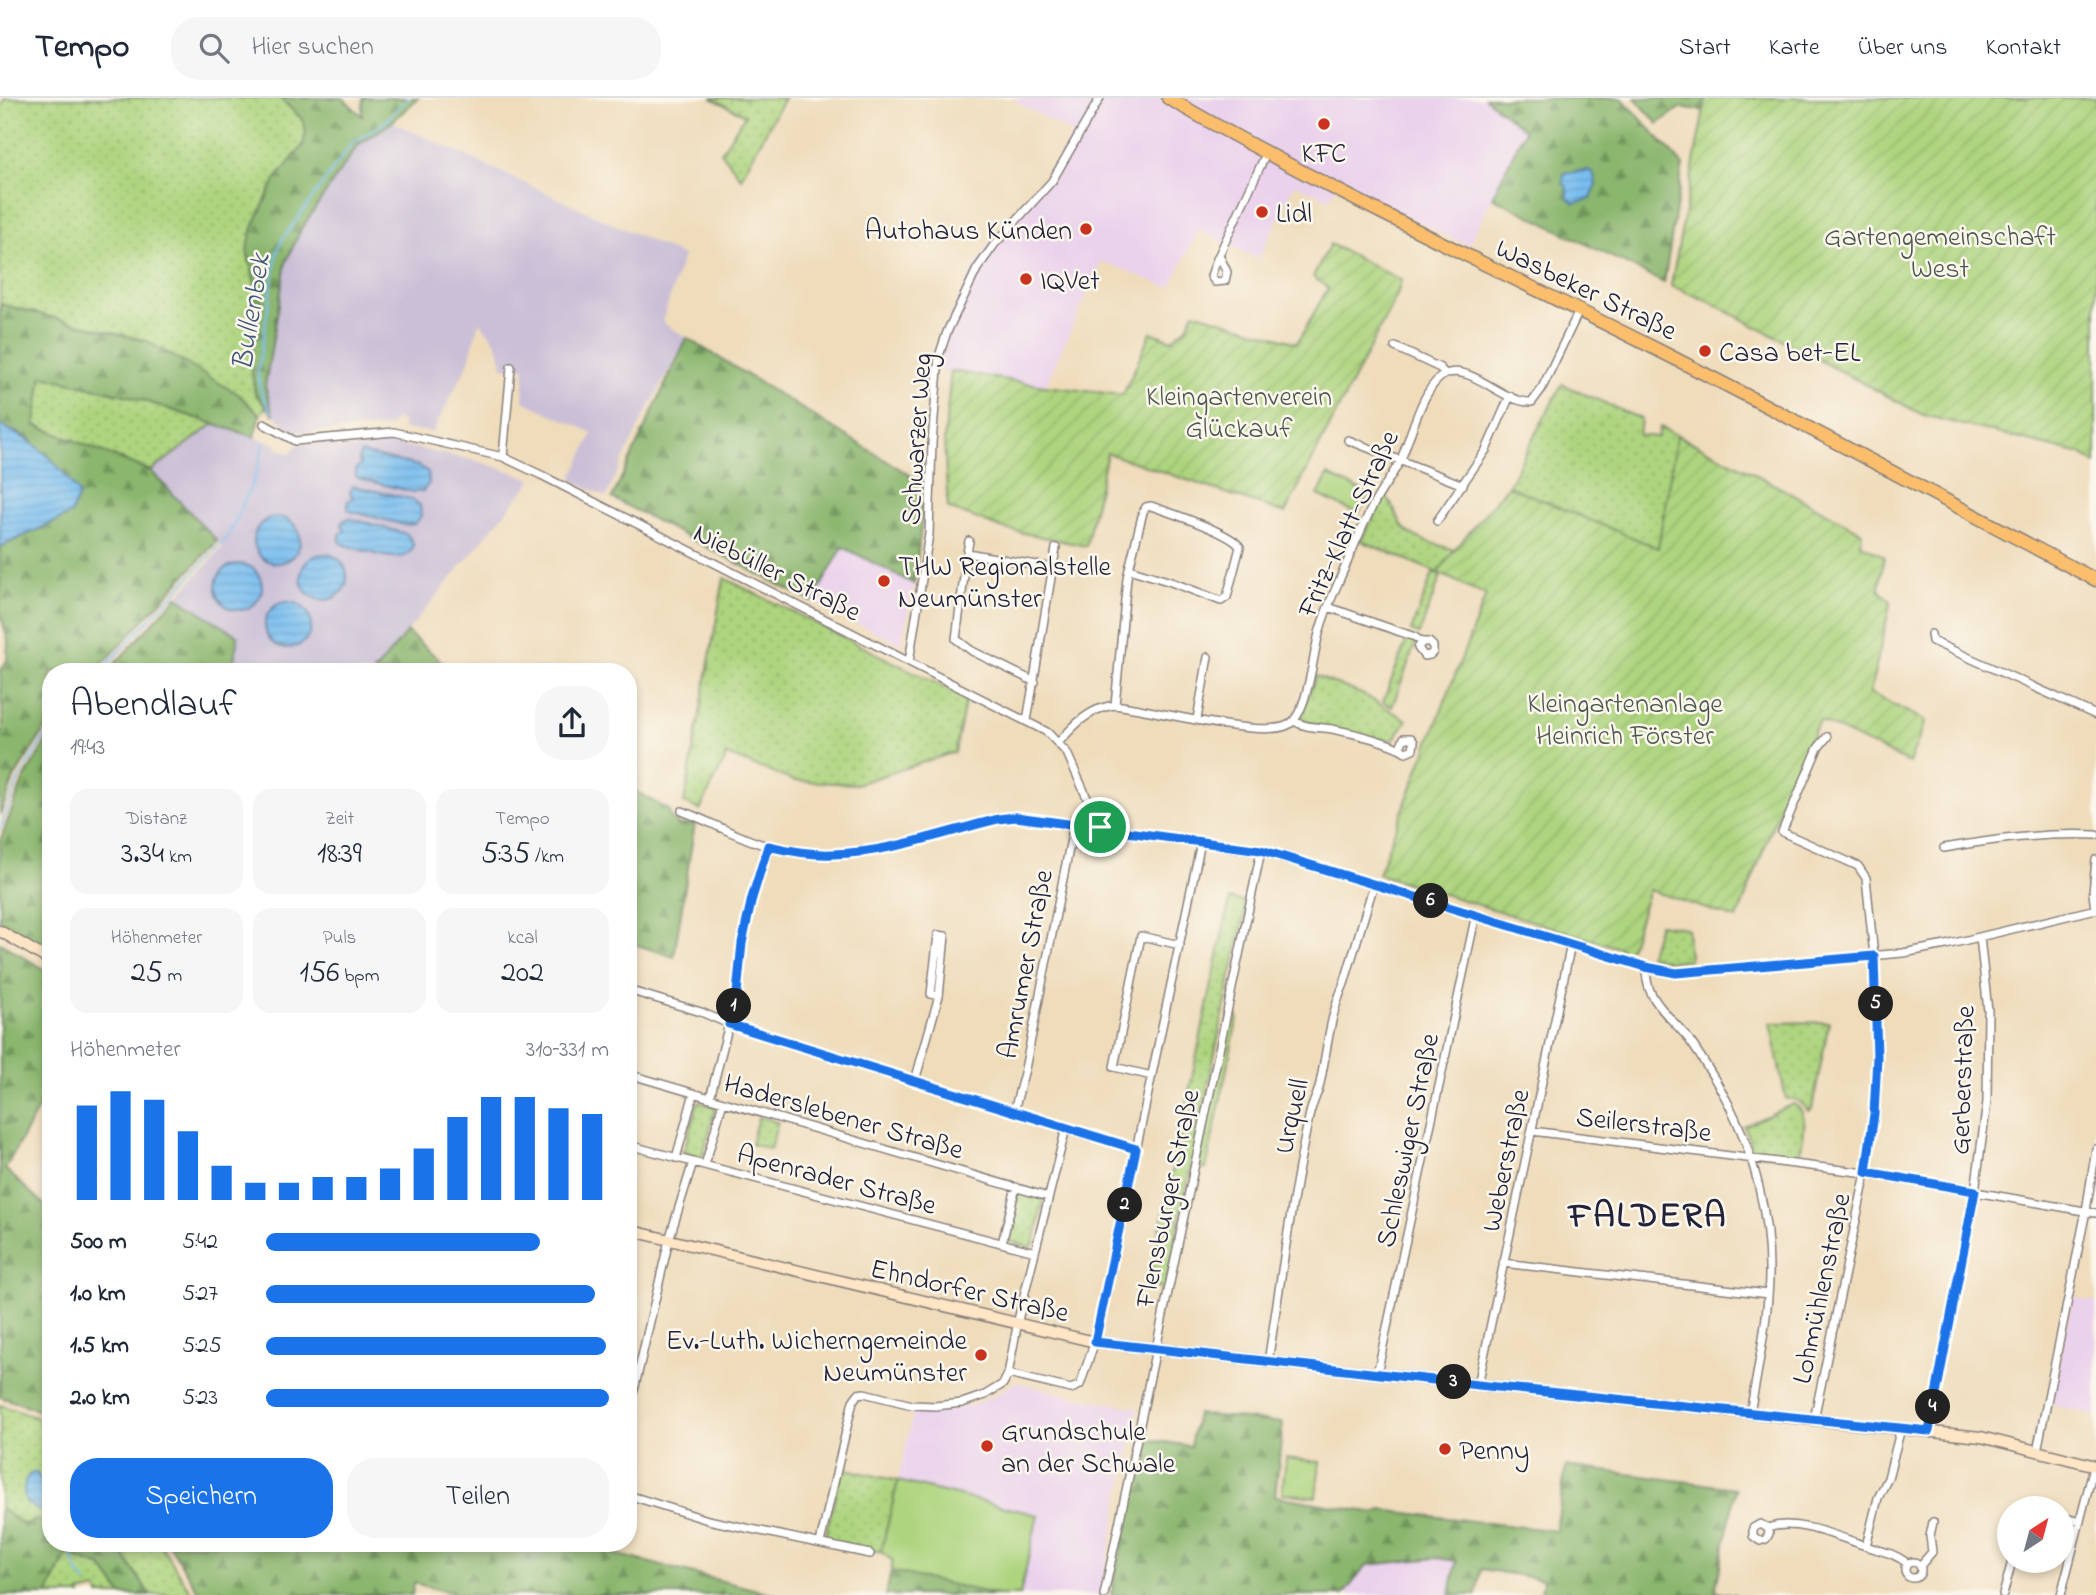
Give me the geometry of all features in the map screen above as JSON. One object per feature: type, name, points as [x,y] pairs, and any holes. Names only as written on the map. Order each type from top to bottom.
[{"type":"main road","name":"Wasbeker Straße","points":[[1168,98],[1266,155],[1774,410],[2096,580]]},
{"type":"street","name":"Schwarzer Weg","points":[[909,662],[929,534],[932,443],[939,356],[947,331],[977,269],[994,245],[1052,181],[1100,98]]},
{"type":"street","points":[[1219,255],[1266,155]]},
{"type":"street","points":[[1395,346],[1440,368],[1445,374],[1462,372],[1510,397],[1529,403],[1536,400],[1579,311]]},
{"type":"street","points":[[503,457],[511,367]]},
{"type":"street","name":"Fritz-Klatt-Straße","points":[[1294,721],[1308,689],[1317,643],[1328,607],[1360,530],[1400,461],[1433,384],[1445,374]]},
{"type":"street","points":[[1437,521],[1491,442],[1510,397]]},
{"type":"street","name":"Niebüller Straße","points":[[264,424],[295,441],[394,432],[503,457],[1047,732],[1067,753],[1100,827]]},
{"type":"street","points":[[1348,440],[1463,485]]},
{"type":"street","points":[[1115,705],[1129,569],[1143,512],[1148,506],[1197,523],[1234,540],[1240,547],[1227,597],[1221,601],[1129,569]]},
{"type":"street","points":[[969,541],[956,639],[972,651],[1035,682]]},
{"type":"street","points":[[1027,721],[1056,548]]},
{"type":"street","points":[[967,553],[1053,568]]},
{"type":"street","points":[[1328,607],[1390,627],[1422,642]]},
{"type":"street","points":[[1931,634],[1932,641],[2096,715]]},
{"type":"street","points":[[1197,719],[1208,657]]},
{"type":"street","points":[[1059,742],[1088,714],[1115,705],[1259,728],[1281,728],[1294,721],[1302,726],[1351,733],[1400,747]]},
{"type":"street","name":"Lohmühlenstraße","points":[[1814,1419],[1866,1172],[1874,1114],[1877,1057],[1874,956],[1866,878],[1857,866],[1840,856],[1782,832],[1818,748],[1827,737]]},
{"type":"street","points":[[682,811],[768,846],[795,852],[834,855],[909,842],[998,819],[1016,817],[1261,850],[1646,967],[1676,973],[1874,956],[1946,945],[2096,910],[2093,894],[2096,860]]},
{"type":"street","name":"Amrumer Straße","points":[[1014,1111],[1025,1069],[1073,824]]},
{"type":"street","points":[[1944,848],[2009,837],[2096,835]]},
{"type":"street","points":[[1008,1374],[1072,1390],[1080,1385],[1095,1342],[1201,842]]},
{"type":"street","points":[[710,1098],[737,993],[742,943],[752,898],[768,846]]},
{"type":"street","name":"Flensburger Straße","points":[[1104,1595],[1261,850]]},
{"type":"street","name":"Urquell","points":[[1268,1362],[1296,1184],[1311,1111],[1318,1091],[1338,997],[1374,884]]},
{"type":"street","name":"Schleswiger Straße","points":[[1377,1374],[1476,914]]},
{"type":"street","points":[[0,931],[42,956]]},
{"type":"street","points":[[915,1081],[939,996],[945,936],[938,935],[931,994],[939,996]]},
{"type":"street","points":[[1152,1076],[1114,1066],[1138,949],[1141,936],[1180,945]]},
{"type":"street","name":"Gerberstraße","points":[[1929,1431],[1975,1191],[1986,1112],[1988,1011],[1980,937]]},
{"type":"street","name":"Weberstraße","points":[[1478,1385],[1572,944]]},
{"type":"street","points":[[1646,967],[1651,995],[1688,1038],[1717,1083],[1738,1125],[1751,1157],[1762,1203],[1768,1294],[1763,1344],[1750,1413]]},
{"type":"street","points":[[637,993],[729,1024],[1136,1149]]},
{"type":"street","name":"Haderslebener Straße","points":[[637,1077],[1048,1197]]},
{"type":"street","points":[[676,1158],[694,1093]]},
{"type":"street","points":[[705,1165],[723,1102]]},
{"type":"street","points":[[820,1543],[855,1397],[864,1393],[912,1405],[935,1406],[962,1403],[994,1391],[1003,1384],[1008,1374],[1017,1324],[1066,1128]]},
{"type":"street","name":"Seilerstraße","points":[[1532,1131],[1866,1172],[2096,1213]]},
{"type":"street","name":"Apenrader Straße","points":[[637,1147],[1035,1252]]},
{"type":"street","points":[[2037,1451],[2096,1149]]},
{"type":"street","points":[[637,1377],[669,1240],[693,1162]]},
{"type":"street","points":[[1002,1243],[1016,1188]]},
{"type":"street","name":"Ehndorfer Straße","points":[[637,1232],[1095,1342],[1981,1437],[2095,1466]]},
{"type":"street","points":[[1503,1263],[1768,1294]]},
{"type":"street","points":[[1866,1546],[1878,1498],[1888,1478],[1901,1428]]},
{"type":"street","points":[[2061,1595],[2095,1466]]},
{"type":"street","points":[[637,1498],[708,1520],[870,1554]]},
{"type":"street","points":[[2074,1520],[2080,1522]]},
{"type":"street","points":[[1907,1563],[1904,1571],[1907,1576],[1912,1578],[1920,1574],[1920,1566],[1932,1552],[1930,1536],[1933,1522]]},
{"type":"street","points":[[1768,1528],[1811,1528],[1830,1532],[1891,1553],[1907,1563]]},
{"type":"street","points":[[1907,1563],[1913,1561],[1920,1566]]},
{"type":"street","points":[[2003,1595],[2009,1573]]},
{"type":"shaded area","points":[[1016,98],[1485,98],[1526,130],[1468,246],[1339,183],[1329,199],[1295,184],[1258,259],[1199,230],[1170,288],[1102,261],[1045,386],[934,370],[945,328],[974,268],[991,241],[1048,177],[1073,134],[1015,101]]},
{"type":"shaded area","points":[[392,122],[683,256],[662,322],[687,338],[643,418],[606,497],[571,480],[593,433],[523,401],[525,368],[503,367],[500,351],[492,336],[479,322],[468,364],[433,432],[402,429],[402,422],[396,419],[389,427],[296,433],[273,415],[265,386],[286,262],[301,229],[358,145]]},
{"type":"shaded area","points":[[215,423],[275,444],[278,449],[290,453],[298,444],[318,442],[357,449],[358,446],[396,444],[481,462],[533,479],[381,663],[234,663],[238,636],[177,597],[223,547],[151,471]]},
{"type":"shaded area","points":[[843,547],[914,584],[901,644],[812,602]]},
{"type":"shaded area","points":[[2073,1297],[2096,1302],[2096,1416],[2051,1404]]},
{"type":"shaded area","points":[[1016,1382],[1079,1398],[1138,1408],[1100,1595],[1020,1595],[1038,1515],[898,1481],[914,1409],[941,1411],[975,1404]]},
{"type":"shaded area","points":[[1438,1558],[1456,1561],[1450,1595],[1343,1595],[1367,1565]]},
{"type":"green space","points":[[5,98],[280,98],[302,119],[306,132],[304,145],[275,181],[247,250],[255,284],[250,360],[255,393],[266,406],[260,415],[238,394],[0,304],[0,110]]},
{"type":"green space","points":[[280,98],[343,98],[362,116],[363,98],[418,98],[392,122],[358,145],[301,229],[286,262],[265,386],[273,415],[255,393],[250,360],[255,284],[247,250],[253,227],[275,180],[303,145],[306,132],[302,119]]},
{"type":"green space","points":[[711,98],[784,98],[741,178],[721,152],[745,115]]},
{"type":"green space","points":[[1485,98],[1622,98],[1683,165],[1664,283],[1492,197],[1525,130]],"holes":[[[1588,170],[1596,183],[1591,199],[1568,192],[1567,187],[1573,172]]]},
{"type":"green space","points":[[1635,98],[1706,98],[1704,111],[1681,107],[1658,124]]},
{"type":"green space","name":"Gartengemeinschaft West","points":[[1706,98],[2096,98],[2096,464],[2081,454],[1923,415],[1708,301],[1671,286]]},
{"type":"green space","name":"Kleingartenverein Glückauf","points":[[1330,244],[1401,280],[1397,295],[1285,513],[1107,453],[1086,546],[1004,529],[948,508],[944,442],[951,371],[1123,395],[1151,332],[1171,340],[1187,327],[1194,312],[1297,343],[1328,288],[1313,277]]},
{"type":"green space","points":[[0,304],[147,341],[238,394],[260,415],[254,437],[129,396],[42,376],[35,425],[151,471],[217,541],[103,663],[42,663],[42,734],[15,776],[0,815],[0,738],[3,729],[0,671],[7,660],[8,641],[0,613],[0,547],[71,514],[29,438],[0,425]]},
{"type":"green space","points":[[687,338],[926,485],[914,584],[843,547],[812,602],[612,498]]},
{"type":"green space","points":[[42,375],[129,396],[215,423],[151,471],[34,425]]},
{"type":"green space","points":[[1562,384],[1641,419],[1639,435],[1658,437],[1660,427],[1677,435],[1658,549],[1508,486]]},
{"type":"green space","name":"Kleingartenanlage Heinrich Förster","points":[[1677,435],[1862,532],[1860,544],[1884,556],[1879,590],[1891,601],[1870,693],[1926,721],[1909,763],[1819,720],[1773,825],[1737,919],[1649,890],[1629,951],[1378,874],[1486,595],[1438,573],[1508,486],[1658,548]]},
{"type":"green space","points":[[1328,475],[1368,494],[1358,514],[1318,495]]},
{"type":"green space","points":[[1385,495],[1406,530],[1418,538],[1454,550],[1438,573],[1361,541]]},
{"type":"green space","points":[[1433,573],[1441,576],[1419,634],[1411,631]]},
{"type":"green space","points":[[724,578],[966,698],[955,752],[857,784],[794,781],[727,755],[700,810],[684,803]]},
{"type":"green space","points":[[177,597],[238,636],[234,663],[115,663]]},
{"type":"green space","points":[[407,632],[443,663],[381,663]]},
{"type":"green space","points":[[1408,637],[1416,642],[1392,707],[1383,702]]},
{"type":"green space","points":[[1316,676],[1364,695],[1407,720],[1394,739],[1386,742],[1300,722]]},
{"type":"green space","points":[[42,748],[42,944],[0,921],[0,841],[23,781]]},
{"type":"green space","points":[[637,792],[669,810],[674,822],[681,825],[695,823],[674,957],[637,945]]},
{"type":"green space","points":[[1230,899],[1247,902],[1165,1289],[1148,1285]]},
{"type":"green space","points":[[1659,924],[1687,928],[1689,960],[1669,961],[1649,956]]},
{"type":"green space","points":[[0,943],[42,968],[42,1101],[5,1169],[42,1203],[42,1414],[0,1397]]},
{"type":"green space","points":[[1230,1014],[1238,1016],[1206,1169],[1198,1167]]},
{"type":"green space","points":[[1829,1022],[1812,1109],[1808,1111],[1799,1101],[1786,1099],[1770,1023]]},
{"type":"green space","points":[[698,1102],[716,1107],[702,1158],[683,1153]]},
{"type":"green space","points":[[1793,1104],[1799,1108],[1804,1120],[1799,1157],[1754,1154],[1744,1126]]},
{"type":"green space","points":[[758,1117],[778,1122],[770,1149],[751,1144]]},
{"type":"green space","points":[[1021,1192],[1041,1198],[1043,1203],[1034,1244],[1030,1247],[1006,1239],[1017,1194]]},
{"type":"green space","points":[[0,1405],[42,1422],[42,1522],[38,1520],[24,1525],[0,1508]]},
{"type":"green space","points":[[1197,1414],[1283,1423],[1275,1496],[1374,1513],[1382,1510],[1556,1531],[1566,1466],[1736,1488],[1715,1591],[1737,1595],[1541,1595],[1543,1579],[1481,1569],[1476,1595],[1450,1595],[1456,1561],[1438,1558],[1367,1565],[1343,1595],[1111,1595],[1145,1439],[1190,1446]]},
{"type":"green space","points":[[1286,1458],[1320,1462],[1316,1497],[1282,1493]]},
{"type":"green space","points":[[842,1468],[898,1481],[881,1552],[828,1541],[825,1536]]},
{"type":"green space","points":[[898,1481],[1038,1515],[1020,1595],[998,1595],[891,1571],[893,1561],[881,1552]]},
{"type":"green space","points":[[0,1508],[24,1525],[38,1519],[42,1521],[42,1552],[113,1552],[125,1557],[150,1595],[122,1595],[102,1567],[67,1554],[47,1595],[0,1595]]},
{"type":"green space","points":[[113,1552],[165,1552],[193,1595],[150,1595],[125,1557]]},
{"type":"green space","points":[[174,1552],[608,1552],[777,1595],[460,1595],[414,1583],[412,1595],[204,1595],[196,1588]]},
{"type":"green space","points":[[67,1554],[102,1567],[122,1595],[99,1595],[97,1589],[80,1593],[81,1595],[47,1595]]},
{"type":"green space","points":[[891,1571],[998,1595],[886,1595]]},
{"type":"water","points":[[1588,170],[1593,172],[1596,183],[1591,199],[1574,203],[1568,198],[1567,187],[1563,183],[1564,173]]},
{"type":"water","points":[[0,425],[25,438],[45,453],[79,494],[71,514],[0,547]]},
{"type":"water","points":[[361,453],[419,466],[428,472],[429,483],[423,491],[413,492],[358,478],[356,468],[361,465],[358,460]]},
{"type":"water","points":[[353,486],[411,499],[420,505],[421,516],[415,524],[405,525],[351,511],[348,509],[348,501],[353,498],[350,493]]},
{"type":"water","points":[[277,517],[293,524],[300,540],[293,556],[277,563],[261,556],[254,540],[261,524]]},
{"type":"water","points":[[349,518],[407,534],[413,543],[411,552],[404,556],[384,556],[342,544],[340,534],[345,531],[343,521]]},
{"type":"water","points":[[324,554],[340,561],[347,577],[340,593],[324,600],[308,593],[301,577],[308,561]]},
{"type":"water","points":[[239,564],[255,571],[262,587],[255,603],[239,610],[223,603],[216,587],[223,571]]},
{"type":"water","points":[[288,602],[304,609],[311,625],[304,641],[288,648],[272,641],[265,625],[272,609]]},
{"type":"water","points":[[37,1473],[42,1483],[40,1511],[26,1503],[24,1491],[28,1476]]},
{"type":"waterway","name":"Bullenbek","points":[[271,412],[260,389],[258,371],[277,252],[282,240],[352,143],[384,123],[408,98]]},
{"type":"waterway","name":"Bullenbek","points":[[108,663],[229,535],[255,478],[264,442]]},
{"type":"waterway","name":"Bullenbek","points":[[0,829],[19,779],[42,741]]},
{"type":"waterway","points":[[71,1552],[77,1571],[86,1583]]},
{"type":"place","name":"KFC","points":[[1324,124]]},
{"type":"place","name":"Lidl","points":[[1262,212]]},
{"type":"place","name":"Autohaus Künden","points":[[1086,229]]},
{"type":"place","name":"IQVet","points":[[1026,279]]},
{"type":"place","name":"Casa bet-EL","points":[[1705,351]]},
{"type":"place","name":"THW Regionalstelle Neumünster","points":[[884,581]]},
{"type":"place","name":"Ev.-Luth. Wicherngemeinde Neumünster","points":[[981,1355]]},
{"type":"place","name":"Grundschule an der Schwale","points":[[987,1446]]},
{"type":"place","name":"Penny","points":[[1445,1449]]},
{"type":"district","name":"FALDERA","points":[[1648,1214]]},
{"type":"route","points":[[1016,817],[1100,827],[1261,850],[1646,967],[1676,973],[1874,956],[1877,1057],[1874,1114],[1866,1172],[1975,1191],[1929,1431],[1478,1385],[1095,1342],[1136,1149],[729,1024],[737,993],[742,943],[768,846],[795,852],[834,855],[872,850],[1016,817]]}]
